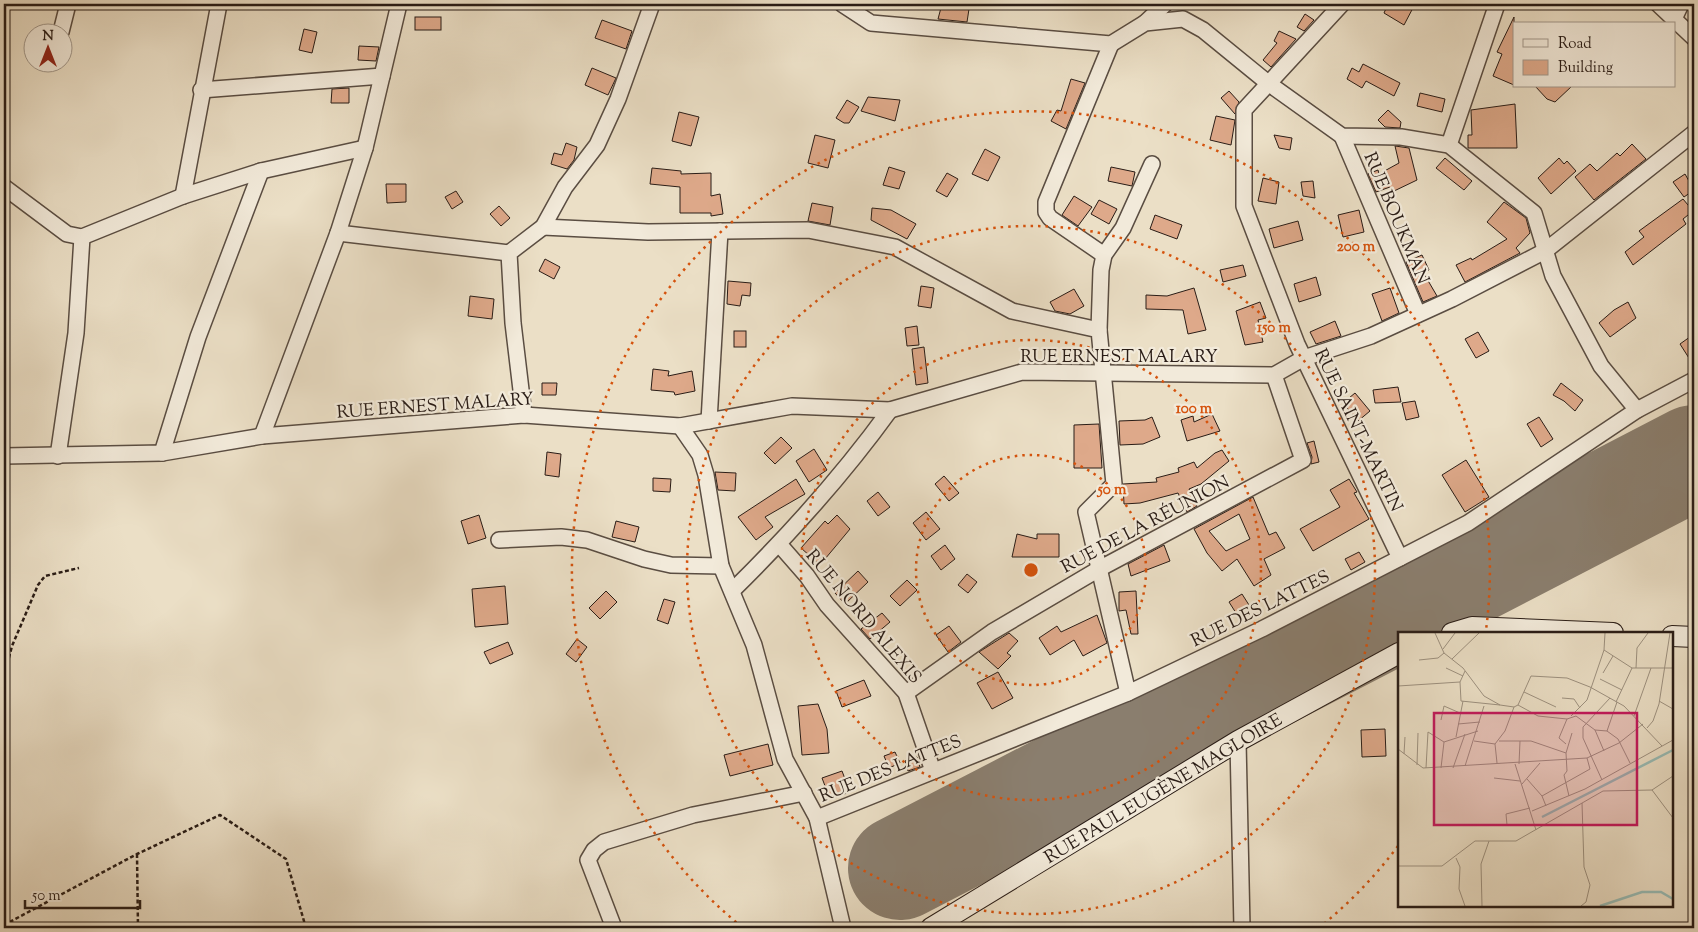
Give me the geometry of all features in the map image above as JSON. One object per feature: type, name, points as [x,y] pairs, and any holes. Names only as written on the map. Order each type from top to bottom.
[{"type":"main road","points":[[1455,632],[1472,627],[1590,632]]},
{"type":"main road","points":[[1673,636],[1694,637]]},
{"type":"main road","name":"RUE PAUL EUGÈNE MAGLOIRE","points":[[931,928],[1238,741],[1398,654]]},
{"type":"street","points":[[64,22],[68,4]]},
{"type":"street","points":[[183,196],[201,90],[219,4]]},
{"type":"street","points":[[262,436],[338,233],[365,148],[399,4]]},
{"type":"street","points":[[338,233],[509,253],[543,227],[565,187],[597,144],[618,99],[652,4]]},
{"type":"street","points":[[842,4],[871,23],[1111,44]]},
{"type":"street","points":[[1104,255],[1050,218],[1046,212],[1046,202],[1111,44],[1145,23],[1165,4]]},
{"type":"street","name":"RUE SAINT-MARTIN","points":[[1342,4],[1244,110],[1244,206],[1304,358],[1400,558]]},
{"type":"street","points":[[1449,144],[1497,4]]},
{"type":"street","points":[[1658,4],[1694,38]]},
{"type":"street","points":[[1674,19],[1680,4]]},
{"type":"street","points":[[1145,23],[1183,19],[1203,30],[1268,83],[1342,136],[1401,137],[1449,144],[1534,213],[1553,276],[1601,366],[1637,410]]},
{"type":"street","points":[[201,90],[382,76]]},
{"type":"street","points":[[1274,375],[1304,358],[1371,336],[1545,251],[1694,133]]},
{"type":"street","name":"RUE BOUKMAN","points":[[1342,136],[1418,314]]},
{"type":"street","points":[[4,187],[67,234],[82,237],[183,196],[261,171],[365,148]]},
{"type":"street","points":[[1128,693],[1086,512],[1114,484],[1099,330],[1101,270],[1104,255],[1123,228],[1152,164]]},
{"type":"street","points":[[162,453],[198,337],[261,171]]},
{"type":"street","points":[[543,227],[648,232],[808,230],[895,247],[1012,311],[1099,330]]},
{"type":"street","points":[[709,421],[720,231]]},
{"type":"street","points":[[58,456],[76,332],[82,237]]},
{"type":"street","points":[[509,253],[513,323],[524,415]]},
{"type":"street","name":"RUE ERNEST MALARY","points":[[4,456],[162,453],[262,436],[524,415],[680,426],[792,406],[890,410],[1022,372],[1274,375]]},
{"type":"street","name":"RUE DE LA RÉUNION","points":[[906,693],[992,632],[1099,569],[1303,460],[1274,375]]},
{"type":"street","name":"RUE DES LATTES","points":[[817,818],[1128,693],[1262,629],[1468,523],[1637,410],[1694,380]]},
{"type":"street","points":[[732,591],[779,544],[856,458],[890,410]]},
{"type":"street","points":[[680,426],[700,455],[722,566],[754,645],[786,759],[817,818],[843,928]]},
{"type":"street","points":[[499,540],[561,536],[586,540],[644,559],[671,565],[722,566]]},
{"type":"street","name":"RUE NORD ALEXIS","points":[[779,544],[807,576],[828,605],[906,693],[934,771]]},
{"type":"street","points":[[1238,741],[1242,928]]},
{"type":"street","points":[[614,928],[588,860],[594,850],[604,842],[692,815],[804,793]]},
{"type":"path","points":[[4,807],[6,669],[12,646],[38,585],[45,576],[78,568]]},
{"type":"path","points":[[4,925],[137,854],[220,816],[286,859],[306,928]]},
{"type":"path","points":[[137,854],[138,928]]},
{"type":"building","points":[[942,4],[954,4],[954,7],[969,9],[967,22],[938,19]]},
{"type":"building","points":[[1388,4],[1415,4],[1404,25],[1384,13]]},
{"type":"building","points":[[1305,14],[1314,20],[1304,31],[1297,27]]},
{"type":"building","points":[[415,17],[441,17],[441,30],[415,30]]},
{"type":"building","points":[[1514,17],[1513,85],[1493,76],[1502,54],[1497,52]]},
{"type":"building","points":[[602,20],[632,31],[626,49],[595,38]]},
{"type":"building","points":[[304,29],[317,32],[312,53],[299,50]]},
{"type":"building","points":[[1279,31],[1296,39],[1271,67],[1263,60],[1277,43],[1274,41]]},
{"type":"building","points":[[359,46],[379,47],[376,61],[358,60]]},
{"type":"building","points":[[1363,64],[1400,83],[1394,96],[1366,81],[1362,88],[1347,79],[1352,68],[1359,72]]},
{"type":"building","points":[[592,68],[616,78],[608,95],[585,85]]},
{"type":"building","points":[[1071,79],[1085,83],[1066,129],[1051,121],[1057,110],[1061,111]]},
{"type":"building","points":[[349,88],[349,103],[331,103],[332,89]]},
{"type":"building","points":[[1537,88],[1570,88],[1555,102],[1547,99]]},
{"type":"building","points":[[1229,91],[1239,102],[1235,114],[1221,98]]},
{"type":"building","points":[[1420,93],[1445,99],[1442,112],[1417,106]]},
{"type":"building","points":[[868,97],[900,100],[895,121],[861,111]]},
{"type":"building","points":[[847,100],[859,107],[849,123],[844,123],[836,118]]},
{"type":"building","points":[[1515,104],[1517,148],[1468,148],[1468,135],[1472,135],[1471,110]]},
{"type":"building","points":[[1388,110],[1401,122],[1400,128],[1385,127],[1378,120]]},
{"type":"building","points":[[679,112],[699,117],[691,146],[672,141]]},
{"type":"building","points":[[1216,116],[1235,120],[1231,145],[1210,140]]},
{"type":"building","points":[[815,135],[835,140],[828,168],[808,163]]},
{"type":"building","points":[[1274,135],[1292,138],[1290,150],[1279,148]]},
{"type":"building","points":[[566,143],[577,147],[574,160],[567,169],[551,164],[554,153],[562,155]]},
{"type":"building","points":[[1632,144],[1646,159],[1594,200],[1575,177],[1590,164],[1597,171],[1617,153],[1620,156]]},
{"type":"building","points":[[1395,146],[1409,148],[1417,180],[1392,192],[1390,187],[1376,192],[1368,174],[1378,170],[1379,174],[1399,163]]},
{"type":"building","points":[[985,149],[1000,157],[988,181],[972,174]]},
{"type":"building","points":[[1445,158],[1472,181],[1464,190],[1436,168]]},
{"type":"building","points":[[1559,158],[1564,164],[1567,161],[1576,171],[1551,194],[1538,178]]},
{"type":"building","points":[[889,167],[905,172],[899,189],[883,185]]},
{"type":"building","points":[[1111,167],[1135,172],[1132,186],[1108,181]]},
{"type":"building","points":[[652,168],[681,171],[681,174],[711,173],[711,196],[720,194],[723,214],[711,216],[711,213],[680,213],[680,187],[650,184]]},
{"type":"building","points":[[947,173],[958,179],[947,197],[936,191]]},
{"type":"building","points":[[1685,174],[1694,190],[1684,197],[1673,182]]},
{"type":"building","points":[[1263,178],[1279,182],[1276,204],[1258,201]]},
{"type":"building","points":[[1313,181],[1315,198],[1303,196],[1301,182]]},
{"type":"building","points":[[386,184],[406,184],[406,202],[387,203]]},
{"type":"building","points":[[456,191],[463,202],[452,209],[445,197]]},
{"type":"building","points":[[1074,196],[1092,207],[1078,226],[1062,215]]},
{"type":"building","points":[[1683,199],[1693,211],[1683,219],[1686,224],[1633,265],[1625,252],[1644,237],[1639,231]]},
{"type":"building","points":[[1099,200],[1117,209],[1109,224],[1091,214]]},
{"type":"building","points":[[1504,202],[1526,218],[1530,233],[1516,248],[1520,253],[1465,282],[1456,265],[1471,258],[1472,260],[1507,239],[1487,222]]},
{"type":"building","points":[[812,203],[833,207],[830,225],[808,221]]},
{"type":"building","points":[[499,206],[510,218],[501,226],[490,214]]},
{"type":"building","points":[[872,208],[891,210],[916,224],[907,239],[871,220]]},
{"type":"building","points":[[1359,210],[1364,232],[1343,237],[1338,215]]},
{"type":"building","points":[[1155,215],[1182,225],[1177,239],[1150,229]]},
{"type":"building","points":[[1298,221],[1303,240],[1274,248],[1269,229]]},
{"type":"building","points":[[1422,255],[1429,270],[1423,272],[1437,296],[1423,302],[1406,262]]},
{"type":"building","points":[[545,259],[560,267],[554,279],[539,271]]},
{"type":"building","points":[[1243,265],[1246,276],[1223,282],[1220,270]]},
{"type":"building","points":[[1316,277],[1321,295],[1299,302],[1294,284]]},
{"type":"building","points":[[728,281],[751,283],[750,296],[742,295],[740,306],[727,304]]},
{"type":"building","points":[[921,286],[934,288],[931,308],[918,306]]},
{"type":"building","points":[[1194,288],[1206,330],[1188,334],[1183,310],[1146,309],[1146,295],[1167,296]]},
{"type":"building","points":[[1390,288],[1399,313],[1382,321],[1372,294]]},
{"type":"building","points":[[1074,289],[1084,306],[1070,314],[1055,311],[1050,302]]},
{"type":"building","points":[[470,296],[494,299],[492,319],[468,316]]},
{"type":"building","points":[[1260,302],[1266,318],[1258,320],[1263,342],[1245,345],[1236,311]]},
{"type":"building","points":[[1628,302],[1636,318],[1610,337],[1599,323],[1614,310]]},
{"type":"building","points":[[1335,321],[1341,336],[1316,344],[1310,332]]},
{"type":"building","points":[[917,326],[919,345],[907,346],[905,328]]},
{"type":"building","points":[[734,331],[746,331],[746,347],[734,347]]},
{"type":"building","points":[[1478,332],[1489,351],[1476,358],[1465,339]]},
{"type":"building","points":[[1694,334],[1694,366],[1680,344]]},
{"type":"building","points":[[924,347],[928,383],[916,385],[912,349]]},
{"type":"building","points":[[653,369],[669,371],[668,376],[692,371],[695,391],[675,395],[674,392],[651,390]]},
{"type":"building","points":[[542,383],[557,383],[556,395],[542,395]]},
{"type":"building","points":[[1561,383],[1583,400],[1575,411],[1564,401],[1553,395]]},
{"type":"building","points":[[1398,387],[1401,402],[1375,403],[1373,390]]},
{"type":"building","points":[[1355,393],[1370,411],[1358,421],[1343,403]]},
{"type":"building","points":[[1415,401],[1419,417],[1406,420],[1402,403]]},
{"type":"building","points":[[1212,414],[1220,431],[1187,441],[1181,420],[1193,416],[1194,422]]},
{"type":"building","points":[[1152,417],[1160,437],[1143,444],[1120,445],[1119,421],[1145,420]]},
{"type":"building","points":[[1539,417],[1553,439],[1541,447],[1527,424]]},
{"type":"building","points":[[1099,424],[1102,468],[1074,468],[1074,425]]},
{"type":"building","points":[[781,437],[792,448],[775,464],[764,453]]},
{"type":"building","points":[[1314,441],[1319,462],[1311,464],[1312,457],[1307,443]]},
{"type":"building","points":[[814,449],[827,470],[809,482],[796,461]]},
{"type":"building","points":[[1222,450],[1229,461],[1201,484],[1189,489],[1197,506],[1187,512],[1178,493],[1140,503],[1124,504],[1123,484],[1157,482],[1156,478],[1179,472],[1178,468],[1194,462],[1197,468],[1215,453]]},
{"type":"building","points":[[547,452],[561,454],[559,477],[545,475]]},
{"type":"building","points":[[1466,460],[1489,497],[1465,512],[1442,475]]},
{"type":"building","points":[[715,472],[736,473],[735,491],[718,490]]},
{"type":"building","points":[[944,476],[959,493],[949,501],[935,484]]},
{"type":"building","points":[[653,478],[671,479],[670,492],[653,491]]},
{"type":"building","points":[[796,479],[805,494],[765,517],[773,527],[756,540],[738,517]]},
{"type":"building","points":[[1349,479],[1357,492],[1354,493],[1369,519],[1313,551],[1300,529],[1340,507],[1330,490]]},
{"type":"building","points":[[878,492],[890,507],[878,516],[867,501]]},
{"type":"building","points":[[1253,497],[1269,535],[1276,532],[1285,548],[1264,559],[1271,575],[1254,586],[1237,559],[1222,571],[1207,553],[1194,529]],"holes":[[[1239,514],[1250,539],[1226,551],[1209,531]]]},
{"type":"building","points":[[926,512],[940,529],[926,540],[913,523]]},
{"type":"building","points":[[479,515],[486,538],[468,544],[461,521]]},
{"type":"building","points":[[837,515],[850,529],[820,565],[801,548],[825,521],[828,524]]},
{"type":"building","points":[[616,521],[639,527],[635,542],[612,537]]},
{"type":"building","points":[[1017,534],[1037,539],[1037,534],[1059,534],[1059,557],[1012,557]]},
{"type":"building","points":[[945,545],[955,559],[941,570],[931,556]]},
{"type":"building","points":[[1164,545],[1170,561],[1131,576],[1128,564]]},
{"type":"building","points":[[1359,552],[1365,562],[1351,570],[1345,559]]},
{"type":"building","points":[[858,571],[868,582],[845,604],[835,593]]},
{"type":"building","points":[[967,574],[977,582],[968,593],[958,585]]},
{"type":"building","points":[[907,580],[917,590],[900,606],[890,596]]},
{"type":"building","points":[[505,586],[508,624],[475,627],[472,589]]},
{"type":"building","points":[[606,591],[617,602],[600,619],[589,608]]},
{"type":"building","points":[[1136,591],[1138,634],[1131,634],[1126,610],[1119,611],[1119,592]]},
{"type":"building","points":[[1242,594],[1249,605],[1236,613],[1229,602]]},
{"type":"building","points":[[664,599],[675,602],[668,624],[657,620]]},
{"type":"building","points":[[882,613],[890,622],[870,639],[861,629]]},
{"type":"building","points":[[1097,615],[1107,643],[1083,656],[1074,640],[1050,655],[1039,638],[1057,626],[1061,632]]},
{"type":"building","points":[[949,626],[961,642],[948,652],[936,635]]},
{"type":"building","points":[[1009,633],[1018,641],[1007,653],[1011,656],[998,669],[979,652]]},
{"type":"building","points":[[577,639],[587,647],[576,662],[566,654]]},
{"type":"building","points":[[508,642],[513,654],[490,664],[484,652]]},
{"type":"building","points":[[998,672],[1013,698],[992,709],[977,683]]},
{"type":"building","points":[[864,680],[871,696],[842,707],[836,691]]},
{"type":"building","points":[[818,704],[827,729],[829,753],[802,755],[798,706]]},
{"type":"building","points":[[1385,729],[1386,756],[1362,757],[1361,730]]},
{"type":"building","points":[[768,744],[773,765],[730,776],[724,755]]},
{"type":"building","points":[[895,752],[900,763],[889,768],[884,756]]},
{"type":"building","points":[[917,757],[920,767],[908,771],[905,761]]},
{"type":"building","points":[[842,771],[850,792],[830,799],[822,778]]},
{"type":"runway","points":[[900,868],[1694,457]]}]
